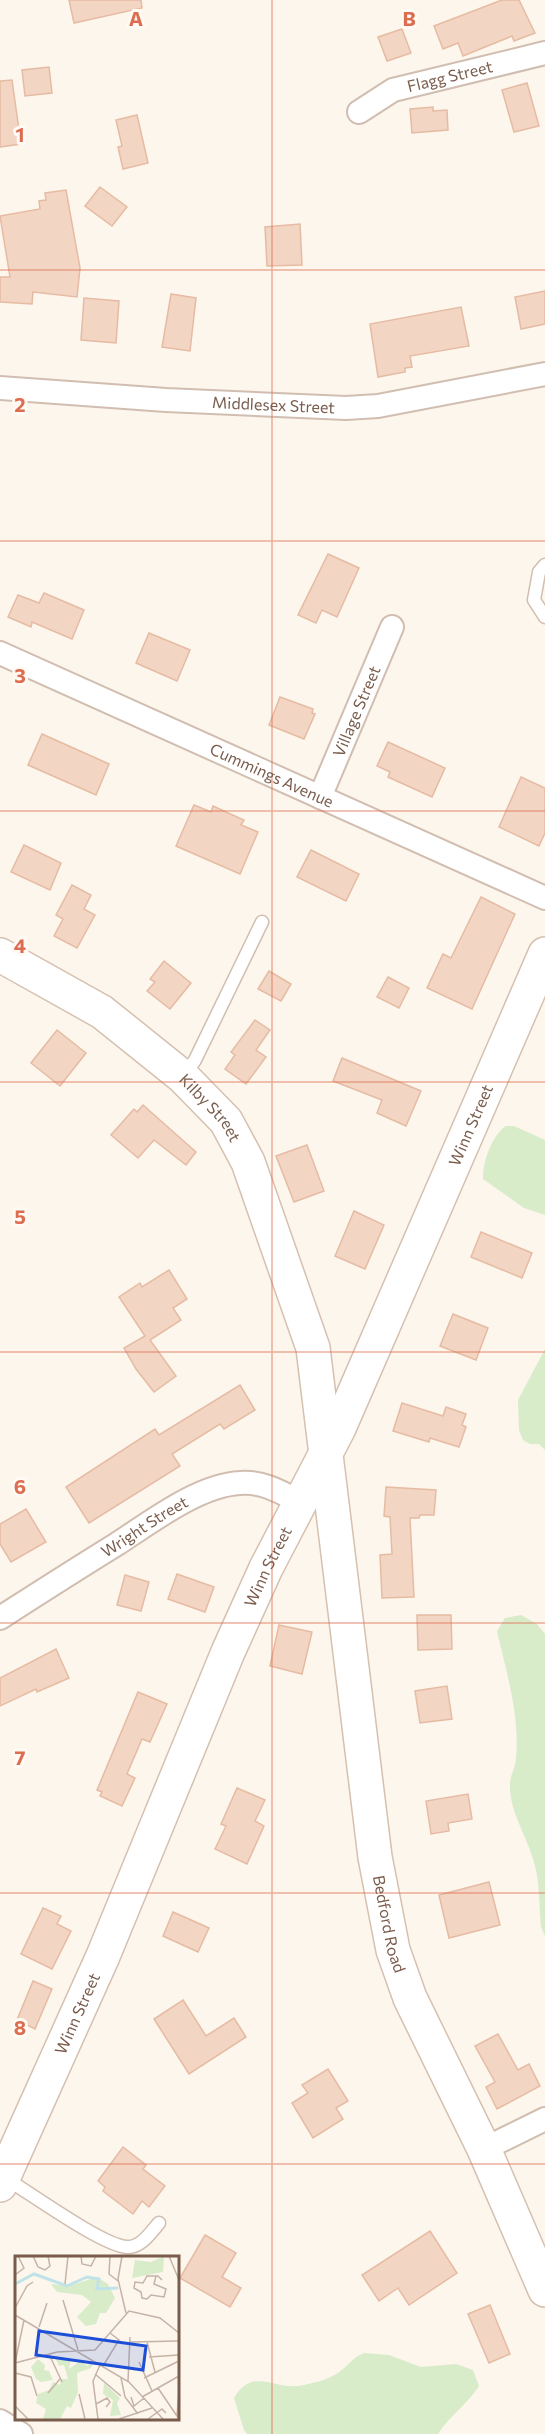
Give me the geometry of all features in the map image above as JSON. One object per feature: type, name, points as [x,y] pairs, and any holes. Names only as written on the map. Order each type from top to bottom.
[{"type":"street","name":"Flagg Street","points":[[359,112],[393,90],[545,53]]},
{"type":"street","name":"Middlesex Street","points":[[0,388],[166,400],[346,408],[378,406],[545,374]]},
{"type":"street","name":"Village Street","points":[[320,797],[392,627]]},
{"type":"street","name":"Cummings Avenue","points":[[0,653],[545,898]]},
{"type":"street","name":"Kilby Street","points":[[0,954],[102,1012],[183,1077],[226,1121],[241,1146],[313,1348],[326,1452]]},
{"type":"street","name":"Winn Street","points":[[2,2181],[103,1956],[228,1652],[266,1568],[326,1452],[395,1303],[544,960]]},
{"type":"street","name":"Bedford Road","points":[[326,1452],[373,1845],[386,1920],[411,1998],[484,2150],[545,2290]]},
{"type":"street","name":"Wright Street","points":[[0,1618],[143,1527],[205,1492],[229,1484],[256,1484],[271,1487],[300,1502]]},
{"type":"street","points":[[484,2150],[545,2119]]},
{"type":"street","points":[[0,2421],[21,2434]]},
{"type":"lane","points":[[545,566],[539,572],[534,600],[545,618]]},
{"type":"lane","points":[[183,1077],[195,1060],[262,922]]},
{"type":"lane","points":[[2,2181],[98,2235],[128,2247],[142,2242],[159,2223]]},
{"type":"green space","points":[[506,1126],[514,1126],[545,1140],[545,1215],[524,1208],[483,1179],[484,1165],[489,1150],[496,1136]]},
{"type":"green space","points":[[545,1349],[545,1450],[539,1444],[530,1444],[523,1440],[519,1430],[518,1400]]},
{"type":"green space","points":[[521,1615],[537,1624],[545,1634],[545,1936],[541,1927],[535,1867],[510,1794],[510,1781],[516,1761],[516,1726],[497,1631],[505,1618]]},
{"type":"green space","points":[[364,2353],[389,2355],[421,2367],[456,2364],[473,2370],[479,2386],[438,2434],[247,2434],[244,2430],[234,2398],[248,2383],[256,2381],[298,2386],[313,2383],[338,2373]]},
{"type":"building","points":[[69,0],[141,0],[142,8],[74,23]]},
{"type":"building","points":[[502,0],[519,0],[535,33],[514,41],[512,36],[463,56],[458,43],[443,49],[434,26]]},
{"type":"building","points":[[402,29],[411,53],[387,61],[378,37]]},
{"type":"building","points":[[49,67],[52,93],[25,96],[22,70]]},
{"type":"building","points":[[12,80],[21,144],[0,147],[0,81]]},
{"type":"building","points":[[527,83],[539,126],[514,132],[502,90]]},
{"type":"building","points":[[433,107],[433,111],[447,110],[448,130],[412,133],[410,109]]},
{"type":"building","points":[[137,115],[148,163],[123,169],[118,147],[122,146],[116,120]]},
{"type":"building","points":[[100,187],[127,207],[112,226],[85,206]]},
{"type":"building","points":[[66,190],[80,268],[77,297],[33,292],[32,304],[0,302],[0,277],[10,277],[0,216],[40,209],[39,201],[46,200],[45,193]]},
{"type":"building","points":[[300,224],[302,265],[267,266],[265,227]]},
{"type":"building","points":[[545,291],[545,324],[521,329],[515,297]]},
{"type":"building","points":[[171,294],[196,298],[190,351],[162,347]]},
{"type":"building","points":[[84,298],[119,301],[116,343],[81,340]]},
{"type":"building","points":[[461,307],[469,346],[410,356],[412,367],[405,368],[405,372],[378,377],[370,324]]},
{"type":"building","points":[[328,554],[359,568],[337,617],[322,610],[316,623],[298,615]]},
{"type":"building","points":[[44,593],[84,610],[72,639],[32,622],[31,627],[8,617],[18,595],[39,603]]},
{"type":"building","points":[[149,633],[190,650],[177,681],[136,663]]},
{"type":"building","points":[[280,697],[313,709],[312,713],[315,714],[304,739],[269,725]]},
{"type":"building","points":[[42,734],[109,764],[96,795],[28,765]]},
{"type":"building","points":[[388,742],[445,768],[432,797],[388,777],[390,772],[377,766]]},
{"type":"building","points":[[521,777],[545,788],[545,833],[539,846],[499,827]]},
{"type":"building","points":[[194,805],[211,812],[213,806],[244,820],[241,825],[258,832],[240,874],[176,846]]},
{"type":"building","points":[[24,845],[61,863],[50,890],[11,872]]},
{"type":"building","points":[[311,850],[359,874],[346,901],[297,877]]},
{"type":"building","points":[[72,885],[91,895],[84,909],[95,915],[77,948],[54,936],[63,919],[56,915]]},
{"type":"building","points":[[481,897],[515,914],[472,1009],[427,988],[443,954],[451,958]]},
{"type":"building","points":[[164,961],[191,983],[170,1009],[147,991],[155,982],[150,979]]},
{"type":"building","points":[[269,971],[291,984],[281,1001],[258,989]]},
{"type":"building","points":[[388,977],[409,988],[399,1008],[377,997]]},
{"type":"building","points":[[255,1020],[270,1030],[256,1050],[266,1057],[246,1084],[225,1069],[235,1055],[231,1052]]},
{"type":"building","points":[[57,1030],[86,1053],[60,1086],[31,1063]]},
{"type":"building","points":[[342,1058],[421,1091],[406,1126],[377,1113],[382,1100],[333,1081]]},
{"type":"building","points":[[143,1105],[196,1152],[186,1165],[154,1140],[138,1158],[111,1135],[134,1109],[137,1112]]},
{"type":"building","points":[[307,1145],[324,1191],[294,1202],[276,1156]]},
{"type":"building","points":[[354,1211],[384,1225],[365,1269],[335,1256]]},
{"type":"building","points":[[481,1232],[532,1253],[522,1278],[471,1257]]},
{"type":"building","points":[[169,1270],[187,1299],[173,1308],[181,1320],[150,1340],[176,1376],[154,1392],[136,1369],[124,1348],[145,1336],[119,1297],[140,1283],[142,1287]]},
{"type":"building","points":[[453,1314],[488,1328],[476,1360],[440,1346]]},
{"type":"building","points":[[240,1385],[255,1410],[224,1429],[220,1424],[172,1454],[180,1466],[89,1523],[66,1487],[155,1429],[159,1435]]},
{"type":"building","points":[[402,1403],[443,1416],[446,1407],[466,1414],[462,1425],[466,1427],[459,1447],[430,1438],[429,1442],[393,1431]]},
{"type":"building","points":[[386,1487],[436,1490],[434,1515],[410,1518],[414,1597],[382,1598],[380,1555],[392,1554],[390,1517],[384,1516]]},
{"type":"building","points":[[26,1509],[46,1542],[11,1562],[0,1544],[0,1524]]},
{"type":"building","points":[[177,1574],[214,1587],[205,1612],[168,1599]]},
{"type":"building","points":[[125,1575],[149,1582],[141,1611],[117,1605]]},
{"type":"building","points":[[417,1615],[451,1615],[452,1649],[418,1650]]},
{"type":"building","points":[[279,1625],[312,1632],[302,1674],[270,1666]]},
{"type":"building","points":[[56,1649],[69,1678],[37,1692],[36,1689],[0,1706],[0,1678]]},
{"type":"building","points":[[447,1686],[452,1719],[420,1723],[415,1691]]},
{"type":"building","points":[[138,1692],[167,1704],[150,1742],[142,1739],[127,1774],[135,1778],[122,1806],[100,1796],[102,1792],[97,1790]]},
{"type":"building","points":[[237,1788],[265,1800],[255,1821],[264,1826],[247,1864],[215,1849],[226,1826],[221,1824]]},
{"type":"building","points":[[468,1794],[472,1819],[448,1823],[449,1831],[431,1834],[426,1801]]},
{"type":"building","points":[[489,1882],[500,1925],[449,1938],[439,1895]]},
{"type":"building","points":[[43,1908],[61,1916],[57,1924],[71,1931],[52,1969],[21,1954]]},
{"type":"building","points":[[173,1912],[209,1928],[198,1952],[163,1936]]},
{"type":"building","points":[[33,1981],[52,1989],[35,2029],[17,2020]]},
{"type":"building","points":[[183,2000],[206,2036],[234,2018],[246,2037],[189,2074],[154,2019]]},
{"type":"building","points":[[498,2034],[518,2070],[529,2064],[540,2086],[497,2109],[486,2087],[495,2082],[475,2046]]},
{"type":"building","points":[[328,2069],[348,2101],[336,2108],[343,2119],[313,2138],[292,2103],[308,2093],[302,2085]]},
{"type":"building","points":[[123,2147],[146,2165],[143,2169],[165,2186],[149,2207],[142,2201],[133,2214],[103,2191],[105,2187],[98,2181]]},
{"type":"building","points":[[430,2231],[457,2273],[409,2305],[398,2288],[379,2301],[362,2275]]},
{"type":"building","points":[[205,2235],[236,2253],[222,2277],[241,2288],[230,2307],[180,2278]]},
{"type":"building","points":[[490,2305],[510,2354],[489,2363],[468,2314]]}]
